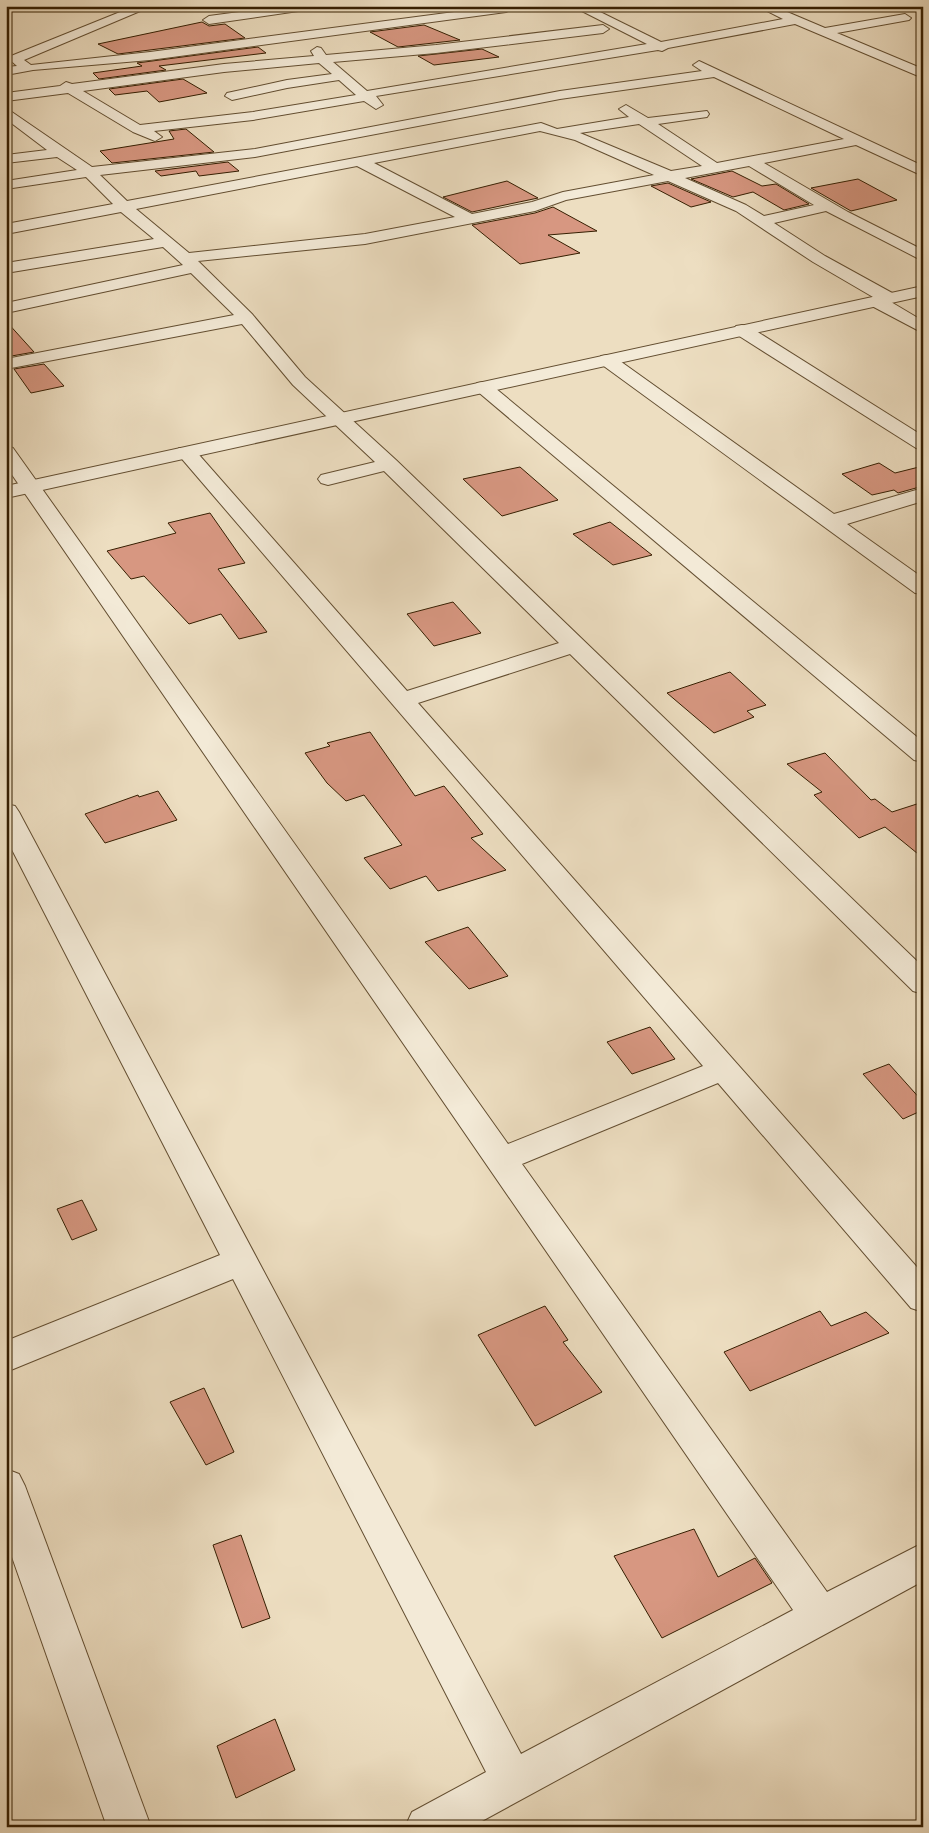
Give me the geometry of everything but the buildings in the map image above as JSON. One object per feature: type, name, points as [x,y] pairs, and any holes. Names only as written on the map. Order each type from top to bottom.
[{"type":"street","points":[[146,6],[16,59],[138,129],[154,136],[166,148],[176,164]]},
{"type":"street","points":[[578,6],[923,172]]},
{"type":"street","points":[[763,6],[923,74]]},
{"type":"street","points":[[6,71],[150,56],[506,9]]},
{"type":"street","points":[[822,32],[910,20],[883,9]]},
{"type":"street","points":[[208,20],[319,12],[325,32]]},
{"type":"street","points":[[138,129],[253,116],[366,97],[378,92],[400,88],[630,51],[657,44],[796,20]]},
{"type":"street","points":[[6,97],[198,72],[436,49],[603,29]]},
{"type":"street","points":[[307,36],[322,59],[344,76],[366,97],[407,125]]},
{"type":"street","points":[[198,72],[210,82]]},
{"type":"street","points":[[6,185],[89,172],[176,164],[255,153],[595,89],[716,73]]},
{"type":"street","points":[[253,116],[240,105],[239,100],[227,93],[344,76]]},
{"type":"street","points":[[595,89],[713,167]]},
{"type":"street","points":[[501,106],[541,127],[556,133],[579,137],[741,208],[923,328]]},
{"type":"street","points":[[8,114],[59,153],[71,158],[89,172],[122,205],[189,263],[246,318],[299,381],[389,464],[923,984]]},
{"type":"street","points":[[556,133],[702,114]]},
{"type":"street","points":[[6,229],[122,205],[541,127]]},
{"type":"street","points":[[6,308],[189,263],[358,240],[535,206],[562,196],[858,141]]},
{"type":"street","points":[[6,159],[59,153]]},
{"type":"street","points":[[751,161],[828,206],[923,256]]},
{"type":"street","points":[[360,162],[433,198],[470,219]]},
{"type":"street","points":[[762,221],[828,206]]},
{"type":"street","points":[[6,268],[166,242]]},
{"type":"street","points":[[18,489],[923,291]]},
{"type":"street","points":[[6,364],[246,318]]},
{"type":"street","points":[[742,330],[923,444]]},
{"type":"street","points":[[607,360],[923,588]]},
{"type":"street","points":[[483,387],[923,755]]},
{"type":"street","points":[[6,452],[18,489],[501,1160],[820,1616]]},
{"type":"street","points":[[186,452],[923,1298]]},
{"type":"street","points":[[328,479],[389,464]]},
{"type":"street","points":[[831,522],[923,494]]},
{"type":"street","points":[[402,700],[575,645]]},
{"type":"street","points":[[6,812],[513,1781]]},
{"type":"street","points":[[501,1160],[724,1069]]},
{"type":"street","points":[[6,1357],[241,1261]]},
{"type":"street","points":[[6,1486],[129,1827]]},
{"type":"street","points":[[427,1827],[923,1561]]}]
